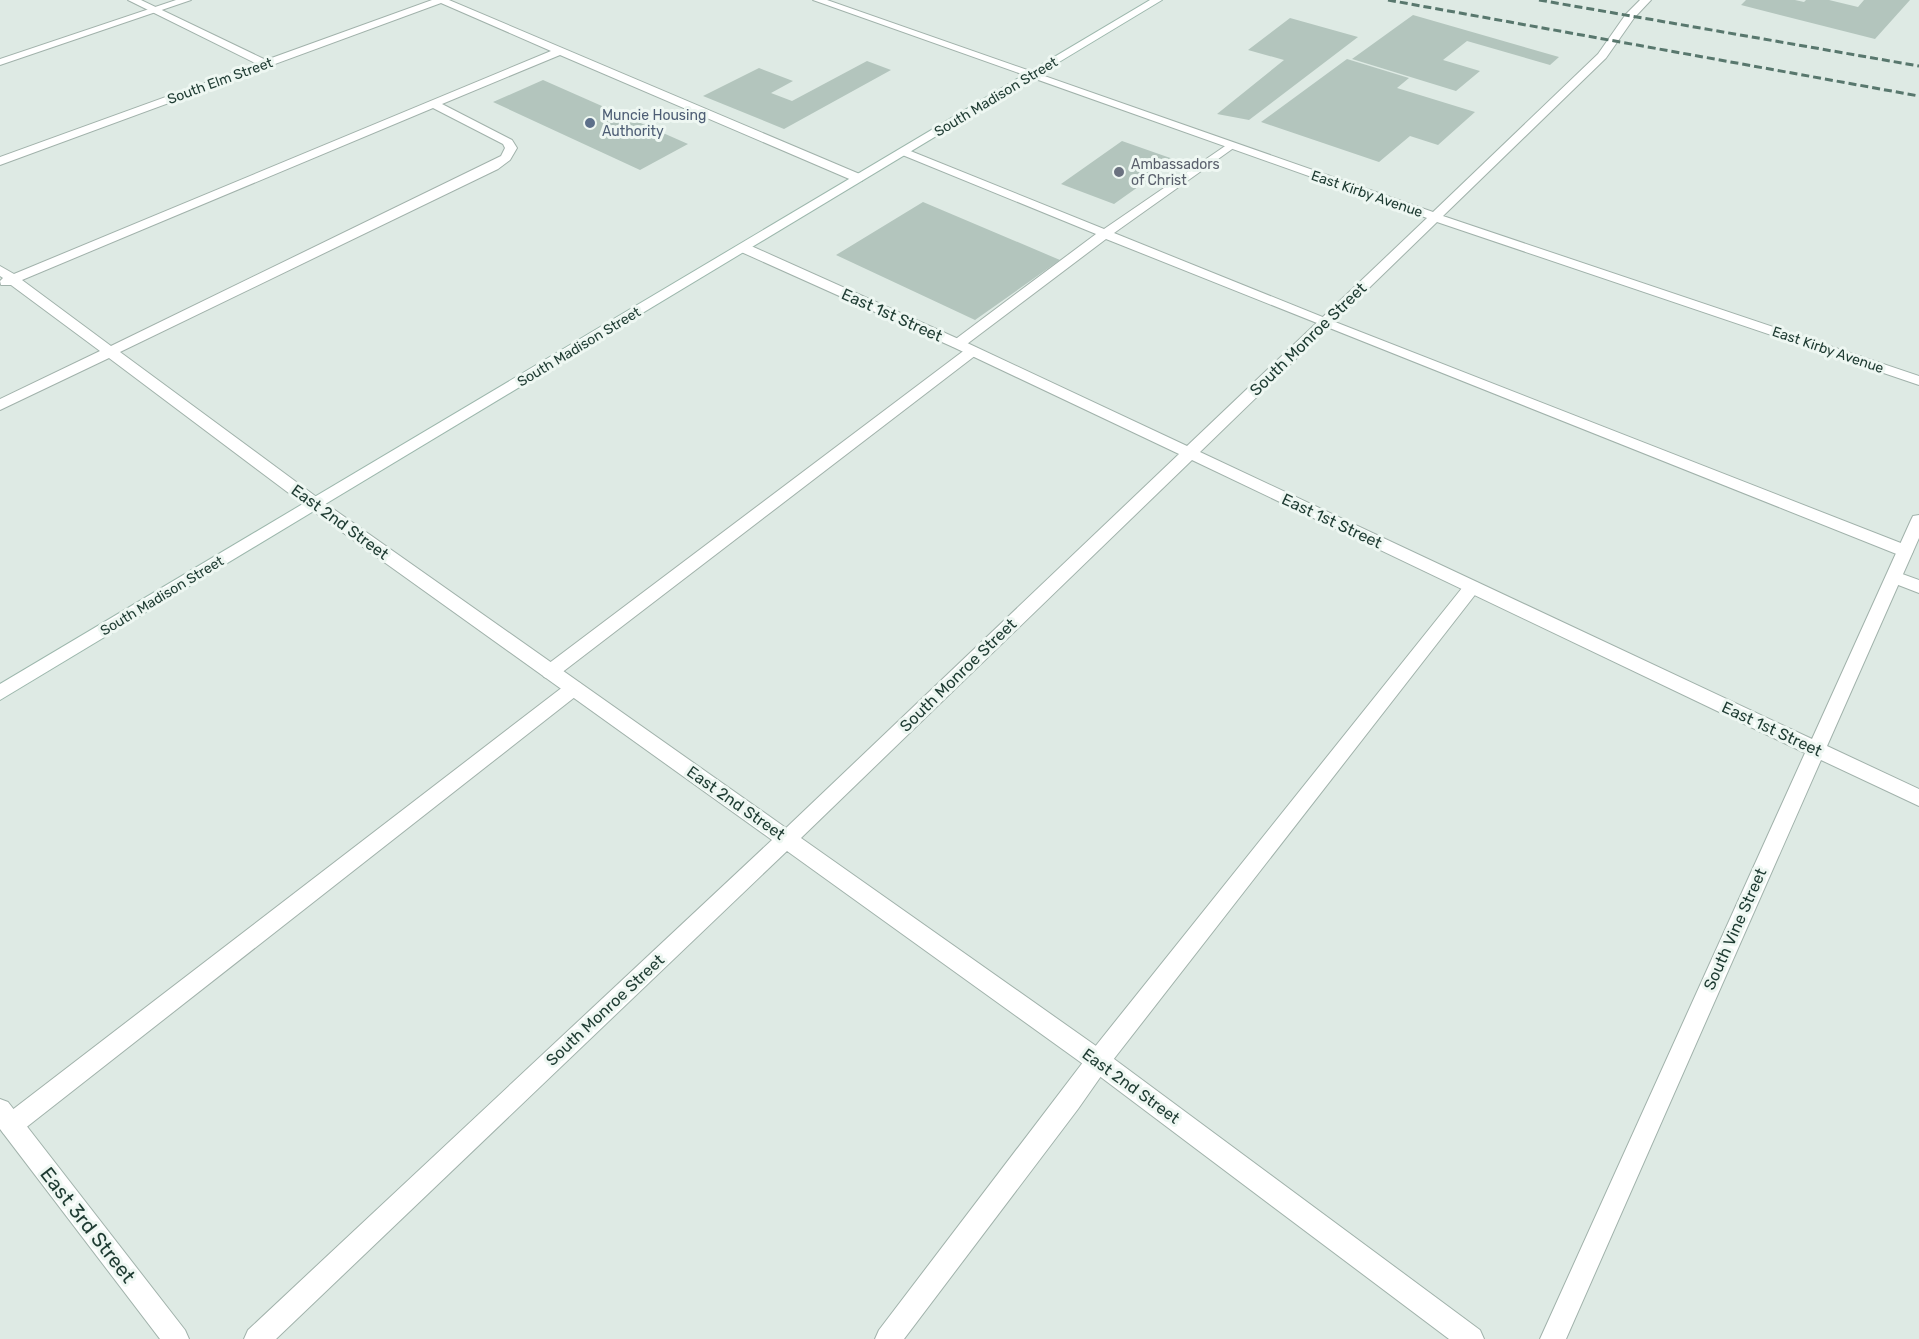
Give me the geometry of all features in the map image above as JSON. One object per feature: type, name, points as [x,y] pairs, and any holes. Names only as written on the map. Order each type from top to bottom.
[{"type":"street","points":[[133,0],[266,64]]},
{"type":"street","points":[[0,62],[186,0]]},
{"type":"street","points":[[441,0],[858,178]]},
{"type":"street","name":"South Elm Street","points":[[0,161],[441,0]]},
{"type":"street","name":"East Kirby Avenue","points":[[818,0],[1435,217],[1919,381]]},
{"type":"street","name":"South Madison Street","points":[[0,693],[1157,0]]},
{"type":"street","name":"South Monroe Street","points":[[256,1339],[787,839],[1325,323],[1602,56],[1630,16],[1646,0]]},
{"type":"street","points":[[4,278],[560,51]]},
{"type":"street","points":[[0,405],[494,166],[506,158],[512,148],[508,142],[433,104]]},
{"type":"street","points":[[550,672],[964,348],[1106,233],[1231,145]]},
{"type":"street","points":[[904,152],[1325,323],[1905,551]]},
{"type":"street","name":"East 1st Street","points":[[744,248],[1190,453],[1919,798]]},
{"type":"street","name":"East 2nd Street","points":[[4,278],[109,351],[316,505],[1098,1061],[1471,1339]]},
{"type":"street","name":"South Vine Street","points":[[1553,1339],[1919,520]]},
{"type":"street","points":[[1894,577],[1919,586]]},
{"type":"street","points":[[888,1339],[1098,1061],[1472,587]]},
{"type":"street","points":[[5,1118],[574,688]]},
{"type":"street","name":"East 3rd Street","points":[[5,1118],[176,1339]]},
{"type":"building","points":[[1746,0],[1804,2],[1806,0],[1829,0],[1858,7],[1864,0],[1910,0],[1875,39],[1741,5]]},
{"type":"building","points":[[1413,15],[1559,57],[1550,65],[1467,41],[1443,60],[1480,71],[1456,91],[1352,59]]},
{"type":"building","points":[[1290,18],[1358,37],[1249,120],[1217,114],[1284,60],[1248,50]]},
{"type":"building","points":[[1347,59],[1409,78],[1397,88],[1475,112],[1438,145],[1410,136],[1379,162],[1261,122]]},
{"type":"building","points":[[867,61],[891,70],[784,129],[703,96],[759,68],[793,81],[771,93],[792,101]]},
{"type":"building","name":"Muncie Housing Authority","points":[[543,80],[688,144],[640,170],[493,102]]},
{"type":"building","name":"Ambassadors of Christ","points":[[1122,141],[1176,160],[1114,204],[1061,184]]},
{"type":"building","points":[[923,202],[1060,260],[975,320],[836,255]]},
{"type":"railway","points":[[1388,0],[1919,96]]},
{"type":"railway","points":[[1539,0],[1919,66]]},
{"type":"place","name":"Muncie Housing Authority","points":[[590,123]]},
{"type":"place","name":"Ambassadors of Christ","points":[[1119,172]]}]
